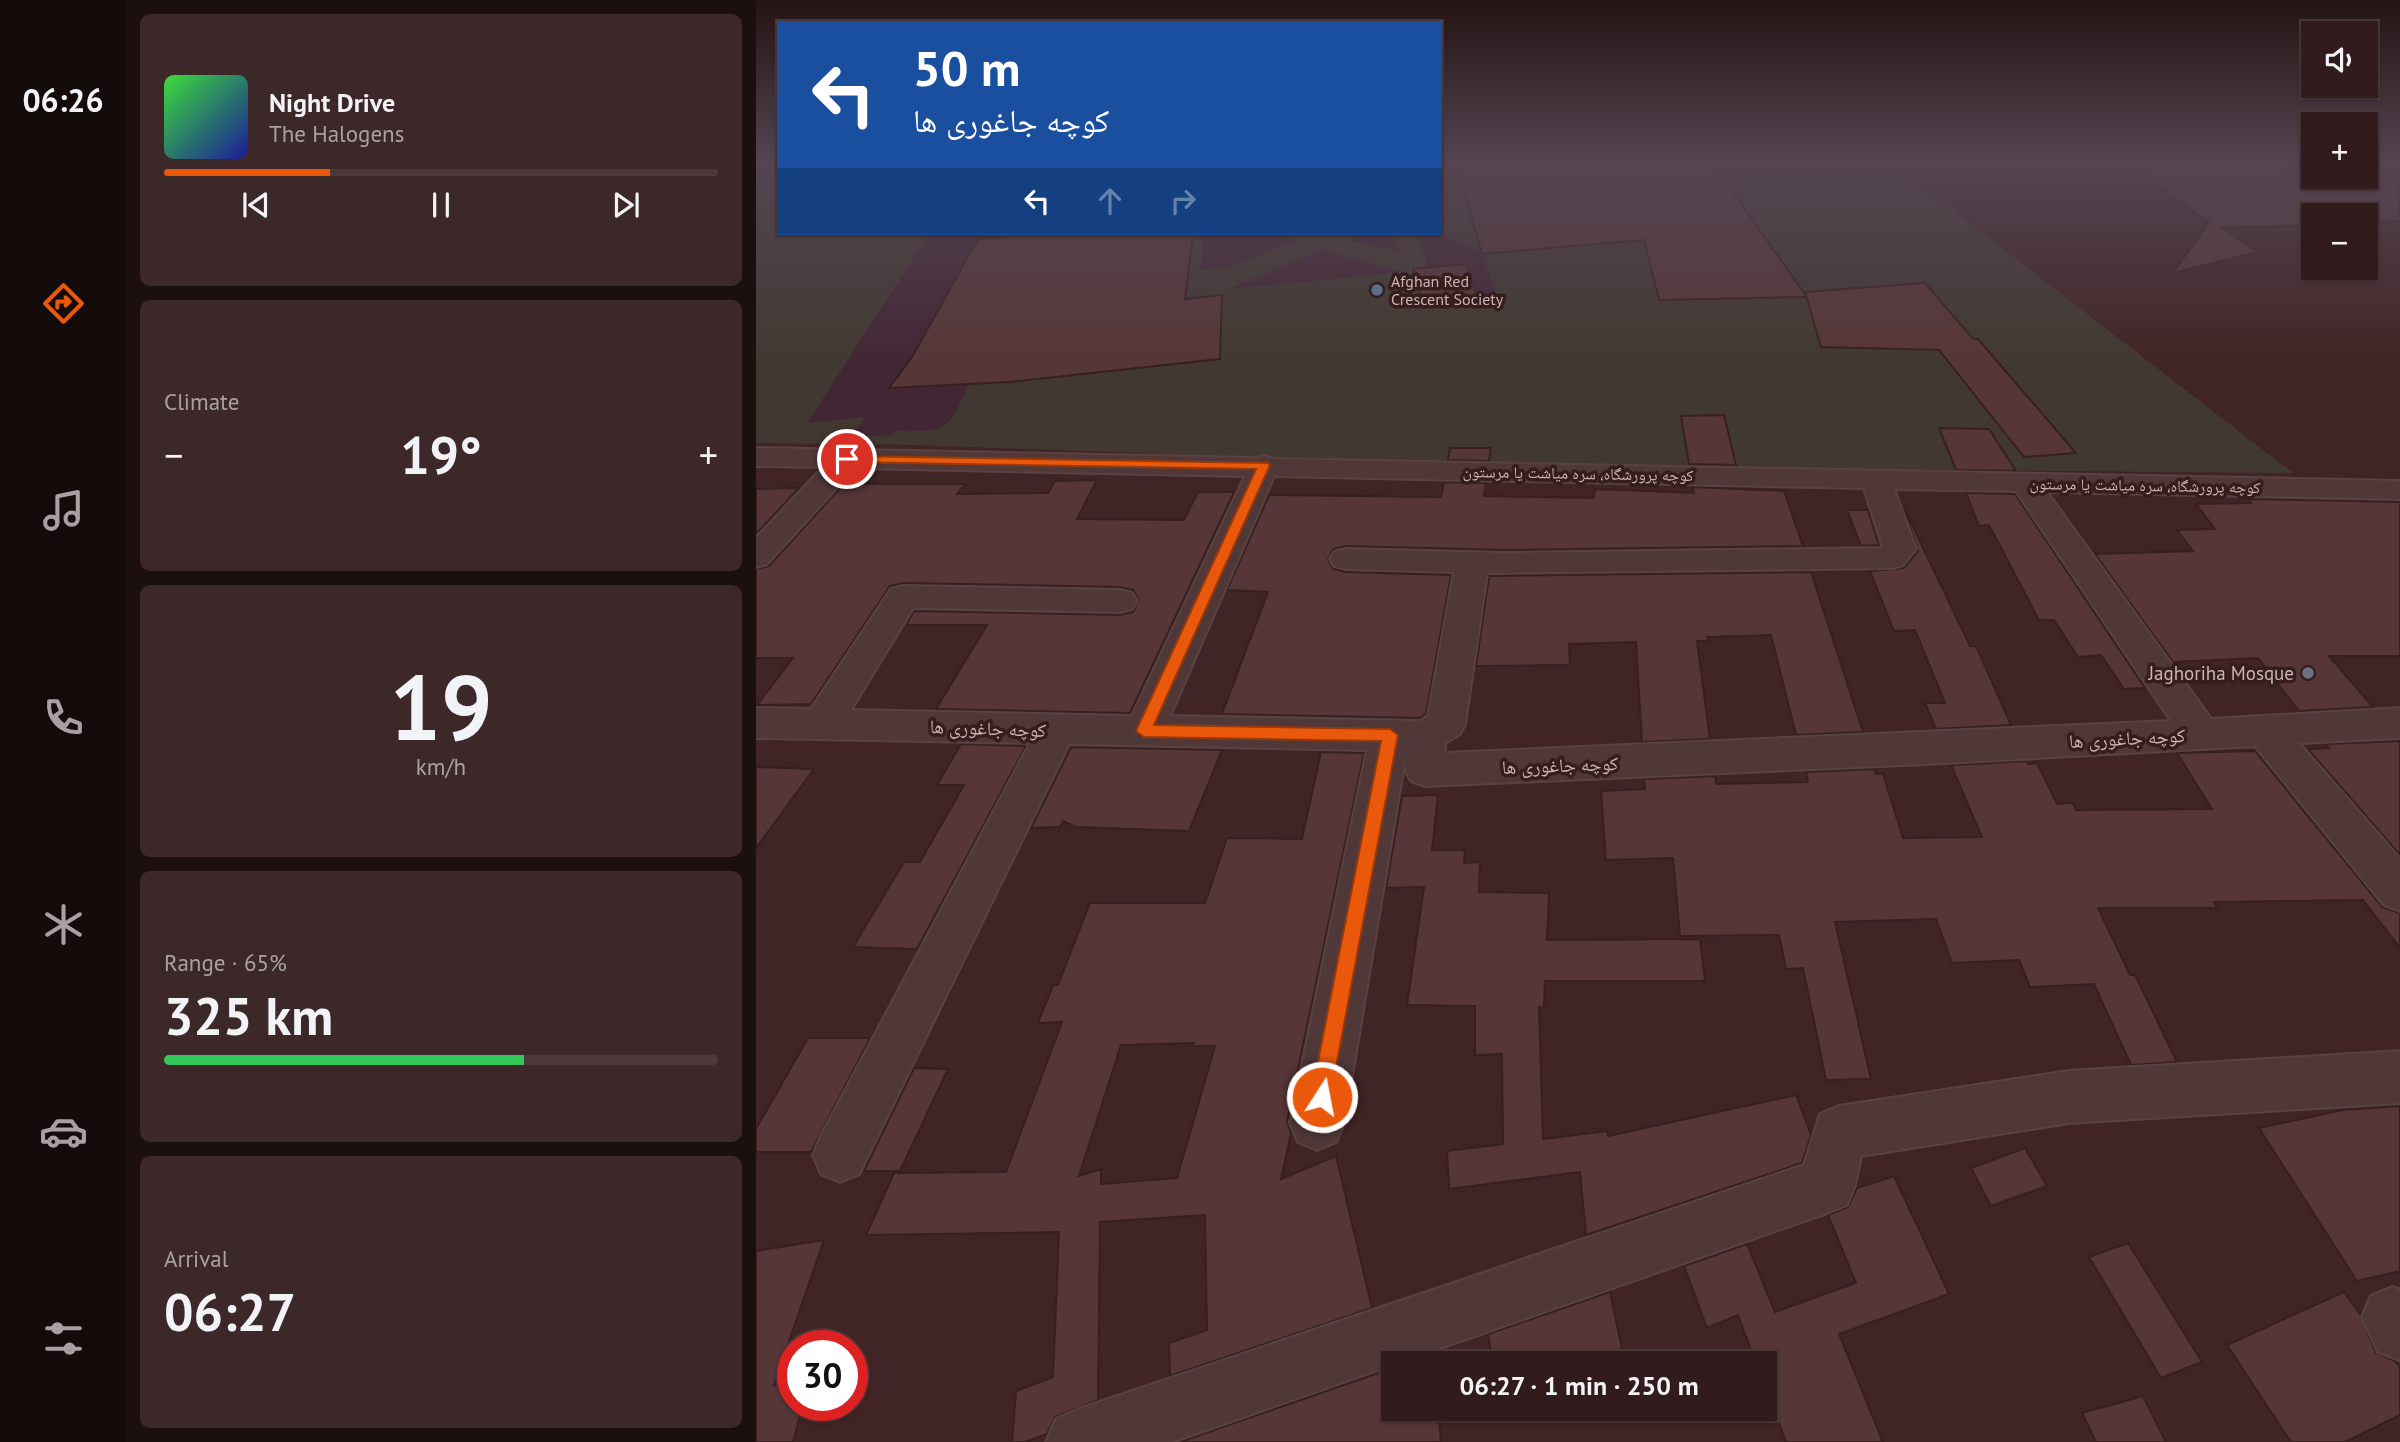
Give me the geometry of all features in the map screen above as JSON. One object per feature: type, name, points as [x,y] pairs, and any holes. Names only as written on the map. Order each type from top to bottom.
[{"type":"street","name":"کوچه پرورشگاه، سره میاشت یا مرستون","points":[[756,457],[1264,465],[2400,490]]},
{"type":"street","points":[[756,557],[847,459]]},
{"type":"street","points":[[1144,731],[1264,465]]},
{"type":"street","points":[[1346,559],[1472,563],[1892,558],[1900,549],[1876,480]]},
{"type":"street","points":[[2025,482],[2201,734]]},
{"type":"street","points":[[1317,1123],[1408,735],[1446,724],[1472,563]]},
{"type":"street","points":[[823,723],[903,597],[1120,601]]},
{"type":"street","name":"کوچه جاغوری ها","points":[[756,723],[1408,735],[1425,770],[1913,750],[2400,723]]},
{"type":"street","points":[[840,1154],[1056,730]]},
{"type":"street","points":[[2264,730],[2400,891]]},
{"type":"street","points":[[1079,1442],[1827,1185],[1839,1133],[2069,1097],[2400,1077]]},
{"type":"shaded area","points":[[756,230],[777,230],[777,235],[1442,235],[1442,230],[1979,230],[2293,473],[1509,466],[914,445],[756,443]]},
{"type":"shaded area","points":[[1442,234],[1482,253],[1495,292],[1479,302],[1474,288],[1428,268],[1418,235]]},
{"type":"shaded area","points":[[929,235],[1026,235],[978,239],[1050,300],[1075,235],[1124,235],[1109,297],[918,348],[890,387],[969,383],[951,420],[944,425],[926,431],[896,431],[890,436],[852,435],[866,417],[807,423]]},
{"type":"shaded area","points":[[1203,235],[1269,235],[1296,241],[1228,267],[1201,270]]},
{"type":"shaded area","points":[[1365,235],[1394,235],[1398,251],[1349,241]]},
{"type":"shaded area","points":[[1322,250],[1404,272],[1229,289]]},
{"type":"building","points":[[1475,230],[1760,230],[1807,297],[1659,300],[1644,240],[1482,254]]},
{"type":"building","points":[[2203,230],[2225,230],[2258,252],[2173,273]]},
{"type":"building","points":[[1031,235],[1193,235],[1185,299],[1222,295],[1220,359],[1009,382],[889,388],[912,357],[978,239]]},
{"type":"building","points":[[1466,264],[1479,302],[1424,308],[1413,269]]},
{"type":"building","points":[[1925,283],[1973,339],[1978,339],[2076,453],[2024,457],[1939,350],[1821,347],[1805,292]]},
{"type":"building","points":[[1724,415],[1736,465],[1689,464],[1681,416]]},
{"type":"building","points":[[1939,428],[1989,429],[2016,471],[1956,470]]},
{"type":"building","points":[[1450,448],[1491,448],[1489,461],[1448,460]]},
{"type":"building","points":[[1097,480],[1077,519],[1184,520],[1198,492],[1234,492],[1130,713],[936,709],[987,625],[906,625],[914,611],[1120,615],[1133,612],[1139,600],[1133,590],[1120,587],[903,583],[890,586],[811,704],[757,705],[793,658],[756,658],[756,569],[769,566],[841,487],[848,487],[850,484],[965,484],[957,494],[1048,493],[1055,481]]},
{"type":"building","points":[[1444,482],[1486,483],[1484,496],[1594,498],[1595,489],[1694,493],[1693,487],[1784,491],[1803,546],[1505,550],[1346,546],[1333,549],[1328,560],[1333,569],[1345,572],[1451,575],[1426,714],[1419,718],[1222,714],[1268,592],[1227,590],[1269,495],[1441,497]]},
{"type":"building","points":[[799,488],[756,534],[756,489]]},
{"type":"building","points":[[1966,493],[2015,494],[2145,688],[2124,689],[2101,655],[2078,657],[2054,620],[2039,620],[1989,525],[1979,526]]},
{"type":"building","points":[[2248,499],[2400,502],[2400,656],[2329,656],[2373,707],[2299,711],[2258,658],[2173,662],[2095,554],[2193,551],[2177,530],[2215,529],[2196,504],[2251,503]]},
{"type":"building","points":[[1904,508],[1970,646],[1976,646],[2011,725],[1936,729],[1925,703],[1945,703],[1915,630],[1894,631],[1870,571],[1904,568],[1918,551]]},
{"type":"building","points":[[1847,510],[1868,510],[1879,545],[1861,546]]},
{"type":"building","points":[[1811,572],[1863,732],[1796,735],[1771,635],[1707,637],[1708,641],[1697,641],[1710,739],[1642,742],[1636,642],[1569,644],[1570,665],[1476,666],[1489,576]]},
{"type":"building","points":[[2400,741],[2400,855],[2308,749],[2329,748],[2326,744]]},
{"type":"building","points":[[961,744],[1026,746],[917,949],[853,947],[904,862],[920,862],[964,785],[937,785]]},
{"type":"building","points":[[1071,747],[1222,750],[1189,831],[1076,827],[1063,821],[1060,827],[1031,828]]},
{"type":"building","points":[[2255,751],[2382,907],[2400,913],[2400,948],[2363,900],[2214,902],[2217,908],[2098,908],[2130,975],[2135,975],[2177,1062],[2131,1065],[2094,984],[2030,987],[2019,960],[1952,963],[1936,919],[1835,922],[1871,1079],[1826,1080],[1803,968],[1786,969],[1779,935],[1680,936],[1673,858],[1606,860],[1601,791],[1645,789],[1644,779],[1715,776],[1716,784],[1808,782],[1806,772],[1874,769],[1876,774],[1883,774],[1903,838],[1982,837],[1951,765],[2027,761],[2028,764],[2037,763],[2057,804],[2073,803],[2076,810],[2212,809],[2177,753]]},
{"type":"building","points":[[1321,752],[1364,753],[1287,1122],[1291,1133],[1281,1179],[1336,1156],[1372,1308],[1170,1376],[1169,1343],[1207,1330],[1205,1215],[1100,1222],[1098,1400],[1055,1417],[1047,1434],[1025,1442],[1012,1442],[1016,1391],[1053,1377],[1059,1232],[866,1235],[894,1173],[1006,1172],[1062,1022],[1038,1023],[1053,985],[1058,985],[1090,903],[1205,903],[1227,838],[1302,839]],"holes":[[[1194,1043],[1194,1046],[1215,1046],[1177,1178],[1101,1184],[1101,1169],[1079,1176],[1121,1045]]]},
{"type":"building","points":[[756,767],[814,769],[756,848]]},
{"type":"building","points":[[1438,795],[1432,850],[1465,850],[1464,863],[1480,862],[1479,892],[1549,893],[1547,940],[1700,939],[1705,981],[1545,981],[1544,1008],[1539,1007],[1543,1139],[1607,1131],[1608,1136],[1796,1095],[1811,1135],[1802,1163],[1586,1235],[1580,1172],[1449,1189],[1447,1151],[1503,1144],[1502,1054],[1475,1055],[1475,1006],[1407,1005],[1424,887],[1386,888],[1402,796]]},
{"type":"building","points":[[808,1038],[870,1038],[811,1152],[756,1152],[756,1129]]},
{"type":"building","points":[[914,1068],[948,1069],[900,1171],[864,1171]]},
{"type":"building","points":[[2400,1106],[2400,1271],[2357,1281],[2259,1128],[2343,1110]]},
{"type":"building","points":[[2025,1148],[2047,1186],[1991,1206],[1971,1168]]},
{"type":"building","points":[[1894,1176],[1949,1294],[1839,1334],[1883,1442],[1786,1442],[1777,1418],[1777,1351],[1752,1351],[1738,1315],[1707,1328],[1684,1266],[1747,1244],[1775,1312],[1856,1283],[1828,1215],[1848,1207],[1857,1188]]},
{"type":"building","points":[[824,1240],[793,1330],[777,1330],[777,1376],[774,1385],[777,1384],[777,1421],[799,1421],[793,1442],[756,1442],[756,1251]]},
{"type":"building","points":[[2128,1243],[2202,1362],[2161,1378],[2089,1257]]},
{"type":"building","points":[[1610,1292],[1622,1351],[1491,1351],[1488,1334]]},
{"type":"building","points":[[2344,1292],[2360,1314],[2376,1353],[2395,1361],[2400,1367],[2400,1415],[2345,1442],[2291,1442],[2227,1345]]},
{"type":"building","points":[[1381,1372],[1381,1421],[1439,1421],[1441,1442],[1180,1442]]},
{"type":"building","points":[[2143,1396],[2166,1442],[2096,1442],[2082,1413]]},
{"type":"place","name":"Afghan Red Crescent Society","points":[[1377,290]]},
{"type":"place","name":"Jaghoriha Mosque","points":[[2308,673]]},
{"type":"route","points":[[847,459],[1264,465],[1144,731],[1390,735],[1322,1097]]}]
